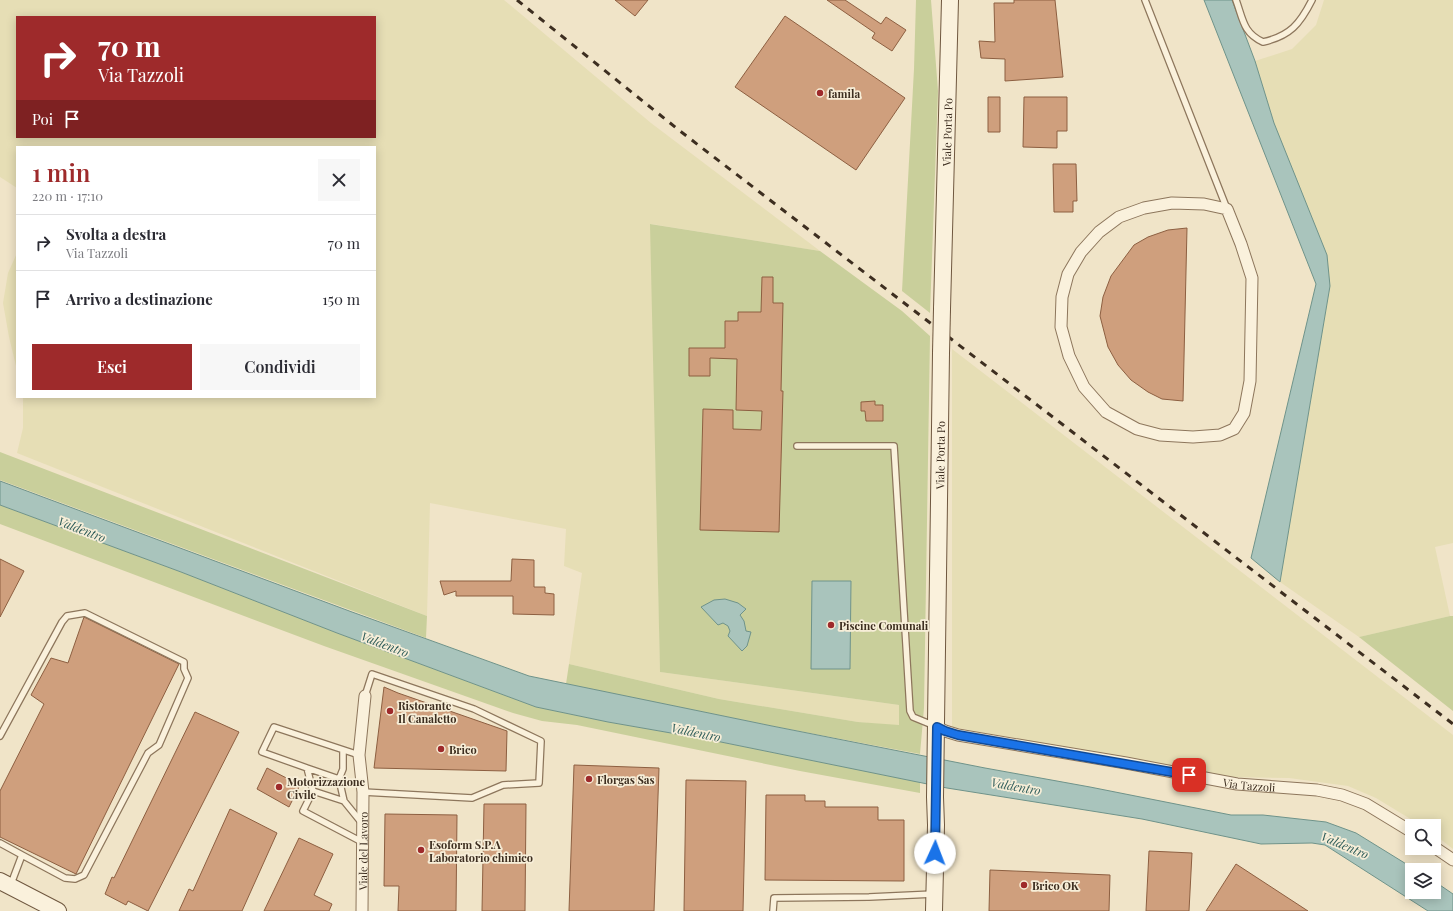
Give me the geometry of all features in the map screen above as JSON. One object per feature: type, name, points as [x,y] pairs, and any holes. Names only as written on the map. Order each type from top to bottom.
[{"type":"main road","name":"Viale Porta Po","points":[[934,911],[941,353],[948,5]]},
{"type":"main road","points":[[5,884],[58,911]]},
{"type":"street","points":[[1172,203],[1204,204],[1228,209],[1252,278],[1250,381],[1244,413],[1234,429],[1220,435],[1193,437],[1167,435],[1137,429],[1106,412],[1084,387],[1069,356],[1061,327],[1062,297],[1068,274],[1081,252],[1099,232],[1119,217],[1144,208],[1172,203]]},
{"type":"street","name":"Viale del Lavoro","points":[[362,911],[363,792],[359,754],[365,696]]},
{"type":"street","name":"Via Tazzoli","points":[[937,727],[958,735],[1126,763],[1237,784],[1317,790],[1342,795],[1366,804],[1405,828]]},
{"type":"street","points":[[1441,852],[1453,860]]},
{"type":"lane","points":[[1145,0],[1228,209]]},
{"type":"lane","points":[[1236,0],[1247,29],[1253,38],[1263,42],[1284,35],[1295,26],[1305,13],[1312,0]]},
{"type":"lane","points":[[797,446],[894,446],[910,711],[913,716],[937,727]]},
{"type":"lane","points":[[0,736],[62,622],[67,616],[85,613],[184,662],[184,669],[188,678],[159,744],[148,753],[84,875],[75,879],[65,878],[0,843]]},
{"type":"lane","points":[[363,792],[472,798],[502,785],[539,783],[541,741],[474,709],[372,674],[365,696]]},
{"type":"lane","points":[[339,779],[262,752],[274,727],[359,754]]},
{"type":"lane","points":[[343,750],[343,769],[339,779],[344,801],[363,824]]},
{"type":"lane","points":[[307,768],[313,791],[303,811],[362,842]]},
{"type":"lane","points":[[313,791],[344,801]]},
{"type":"lane","points":[[5,884],[22,855]]},
{"type":"lane","points":[[773,911],[774,898],[869,897],[934,894]]},
{"type":"shaded area","points":[[0,0],[504,0],[651,123],[820,251],[651,224],[660,672],[899,705],[899,726],[858,722],[719,699],[569,664],[582,573],[564,566],[566,529],[430,503],[427,616],[17,453],[23,428],[23,398],[376,398],[376,146],[16,146],[16,187],[0,177]]},
{"type":"shaded area","points":[[1324,0],[1453,0],[1453,543],[1435,547],[1450,616],[1359,637],[1280,582],[1330,286],[1274,123],[1255,61],[1292,49],[1316,25]]},
{"type":"shaded area","points":[[16,255],[16,366],[3,303],[8,273]]},
{"type":"shaded area","points":[[952,349],[1453,735],[1453,849],[1441,840],[1441,819],[1410,819],[1376,798],[1348,786],[1289,778],[1231,777],[952,727]]},
{"type":"green space","points":[[916,0],[931,0],[938,91],[930,313],[902,291],[914,69]]},
{"type":"green space","points":[[650,224],[820,251],[902,311],[930,336],[924,708],[920,754],[772,726],[566,684],[569,664],[719,699],[858,722],[899,725],[899,705],[660,672]]},
{"type":"green space","points":[[0,452],[427,616],[426,638],[0,480]]},
{"type":"green space","points":[[0,505],[536,707],[920,782],[920,793],[800,771],[577,725],[542,721],[513,713],[324,646],[0,524]]},
{"type":"green space","points":[[1450,616],[1453,616],[1453,711],[1359,637]]},
{"type":"water","points":[[1204,0],[1232,0],[1255,61],[1274,123],[1327,255],[1330,286],[1280,582],[1251,558],[1316,284]]},
{"type":"water","name":"Valdentro","points":[[0,481],[529,676],[772,726],[1231,815],[1263,815],[1326,822],[1356,833],[1405,863],[1405,896],[1325,845],[1312,843],[1261,844],[1142,819],[947,788],[711,740],[608,722],[536,707],[0,505]]},
{"type":"water","name":"Piscine Comunali","points":[[812,581],[851,581],[850,669],[811,669]]},
{"type":"water","points":[[725,599],[738,603],[746,609],[740,615],[744,621],[746,631],[751,632],[747,646],[742,651],[728,636],[730,631],[728,626],[723,623],[718,625],[701,607],[714,600]]},
{"type":"water","points":[[1441,886],[1453,894],[1453,911],[1428,911],[1409,899],[1441,899]]},
{"type":"building","points":[[615,0],[648,0],[635,16]]},
{"type":"building","points":[[827,0],[845,0],[881,24],[886,17],[906,30],[892,51],[872,38],[875,33]]},
{"type":"building","points":[[1014,0],[1055,0],[1063,77],[1005,81],[1005,59],[981,58],[979,41],[995,42],[994,3],[1014,3]]},
{"type":"building","name":"famila","points":[[785,16],[905,98],[856,170],[735,87]]},
{"type":"building","points":[[988,97],[1000,97],[1000,132],[988,132]]},
{"type":"building","points":[[1024,97],[1067,97],[1067,131],[1057,131],[1057,148],[1023,147]]},
{"type":"building","points":[[1053,164],[1076,164],[1077,201],[1073,201],[1073,212],[1054,212]]},
{"type":"building","points":[[1187,228],[1183,401],[1162,399],[1148,392],[1131,380],[1118,365],[1108,347],[1100,316],[1103,297],[1111,276],[1134,245],[1148,237],[1168,230]]},
{"type":"building","points":[[762,277],[773,277],[773,303],[783,303],[781,391],[783,391],[779,532],[700,530],[703,409],[733,410],[733,429],[761,430],[762,411],[736,410],[737,359],[710,358],[710,376],[689,376],[689,348],[725,348],[725,321],[738,321],[738,312],[761,312]]},
{"type":"building","points":[[875,401],[875,405],[883,405],[883,421],[866,421],[865,411],[861,411],[861,402]]},
{"type":"building","points":[[0,559],[24,571],[0,617]]},
{"type":"building","points":[[512,559],[534,560],[534,587],[545,587],[545,593],[554,594],[554,615],[513,614],[513,596],[456,596],[456,591],[444,595],[440,581],[511,581]]},
{"type":"building","points":[[84,617],[179,664],[76,874],[0,837],[0,791],[44,704],[31,695],[51,658],[68,663]]},
{"type":"building","name":"Brico","points":[[384,687],[507,731],[506,771],[374,768]]},
{"type":"building","points":[[195,712],[239,732],[148,911],[128,901],[126,905],[105,894],[112,877],[114,878]]},
{"type":"building","points":[[574,765],[659,768],[654,911],[569,911]]},
{"type":"building","name":"Motorizzazione Civile","points":[[267,768],[300,785],[289,807],[257,789]]},
{"type":"building","points":[[686,780],[746,781],[743,911],[684,911]]},
{"type":"building","points":[[766,795],[805,795],[805,801],[825,801],[825,807],[878,807],[878,820],[904,820],[904,881],[765,880]]},
{"type":"building","points":[[484,804],[526,804],[525,911],[482,911]]},
{"type":"building","points":[[230,809],[277,833],[242,911],[179,911],[189,889],[193,891]]},
{"type":"building","name":"Esoform S.P.A Laboratorio chimico","points":[[385,814],[457,815],[456,911],[398,911],[399,886],[384,886]]},
{"type":"building","points":[[299,838],[333,854],[314,895],[332,904],[329,911],[264,911]]},
{"type":"building","points":[[1149,851],[1192,853],[1189,911],[1146,911]]},
{"type":"building","points":[[1236,864],[1285,896],[1308,911],[1206,911]]},
{"type":"building","points":[[990,870],[1110,875],[1109,911],[989,911]]},
{"type":"railway","points":[[517,0],[680,131],[1453,724]]},
{"type":"place","name":"famila","points":[[820,93]]},
{"type":"place","name":"Piscine Comunali","points":[[831,625]]},
{"type":"place","name":"Ristorante Il Canaletto","points":[[390,711]]},
{"type":"place","name":"Brico","points":[[441,749]]},
{"type":"place","name":"Florgas Sas","points":[[589,779]]},
{"type":"place","name":"Motorizzazione Civile","points":[[279,787]]},
{"type":"place","name":"Esoform S.P.A Laboratorio chimico","points":[[421,850]]},
{"type":"place","name":"Brico OK","points":[[1024,885]]},
{"type":"route","points":[[935,853],[937,727],[958,735],[1189,775]]}]
